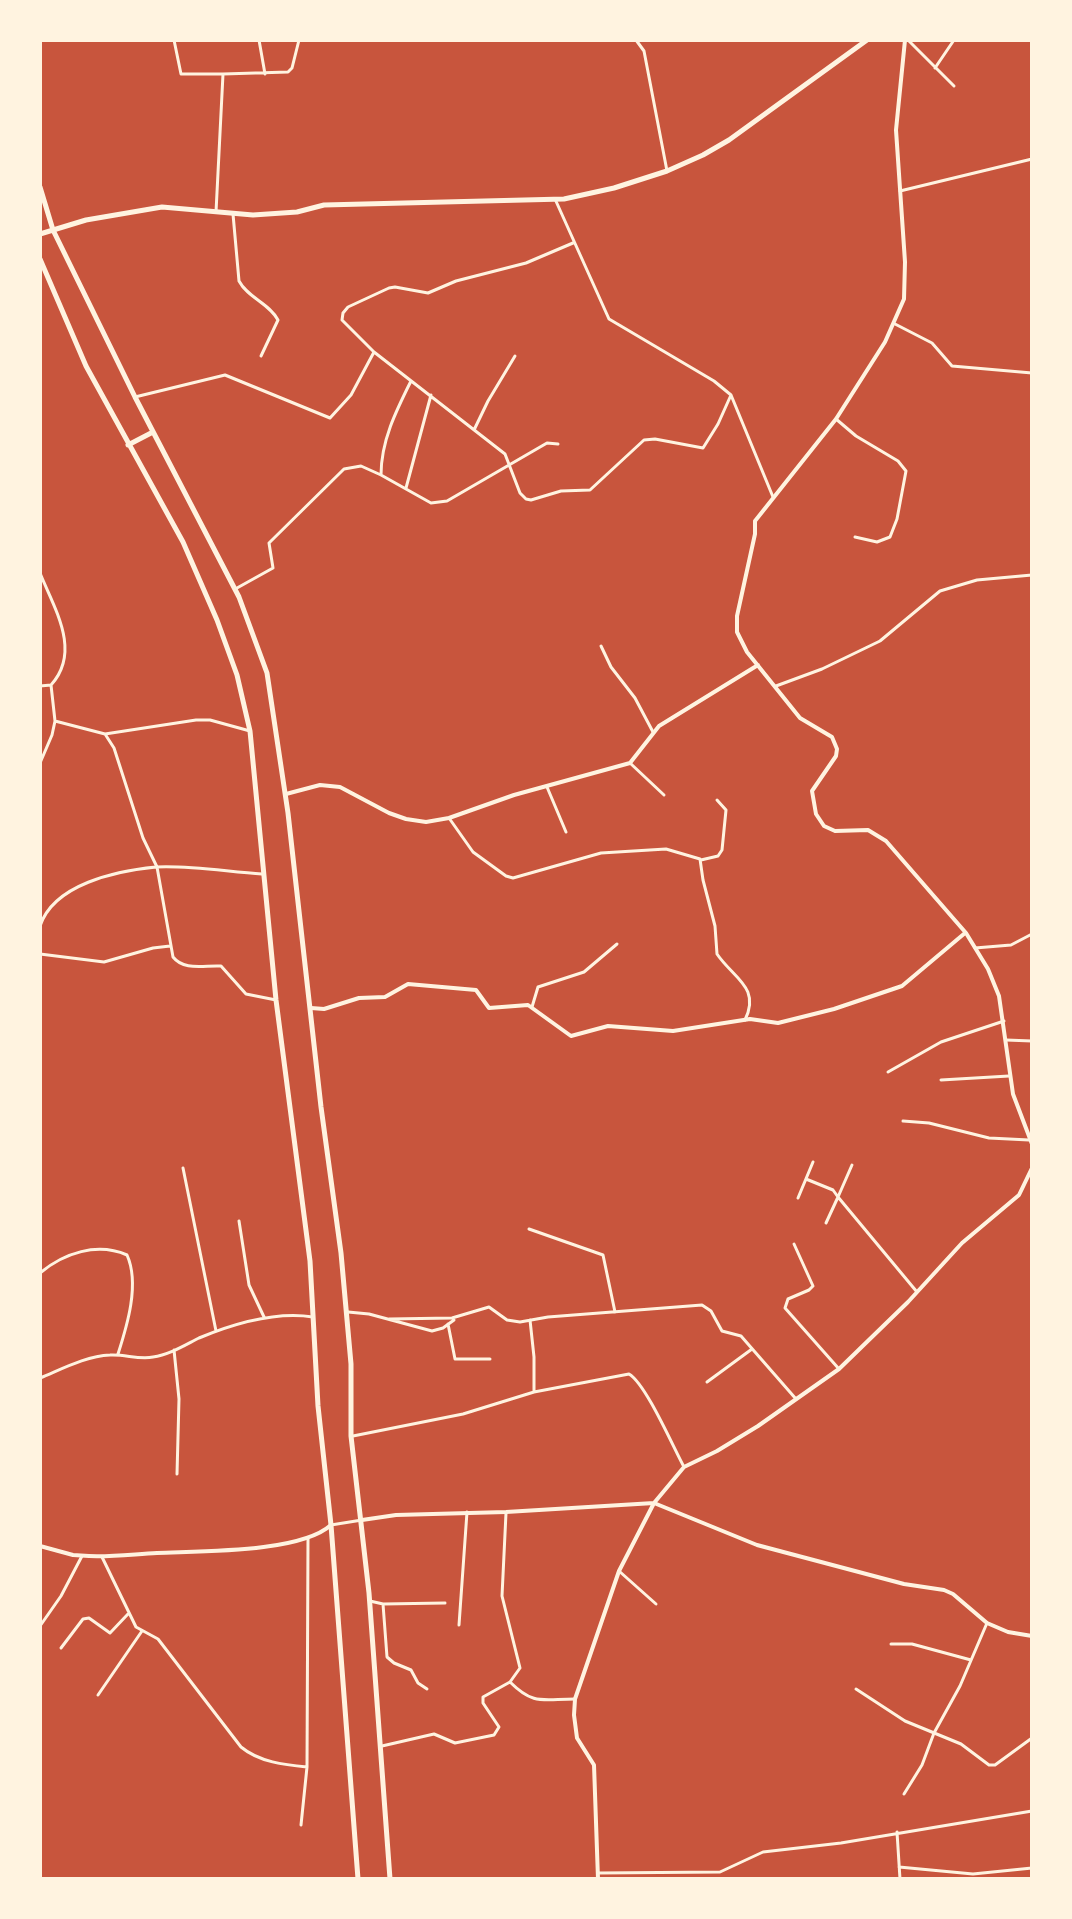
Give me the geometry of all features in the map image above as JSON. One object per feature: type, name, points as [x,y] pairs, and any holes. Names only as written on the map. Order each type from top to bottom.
[{"type":"main road","points":[[40,234],[86,220],[162,207],[273,215],[324,205],[555,199],[590,194],[667,171],[729,140],[867,40]]},
{"type":"main road","points":[[40,187],[53,230],[235,589],[267,673],[347,1312],[351,1436],[370,1601],[390,1879]]},
{"type":"main road","points":[[40,259],[86,366],[183,542],[237,675],[250,731],[276,1000],[302,1190],[358,1879]]},
{"type":"main road","points":[[128,445],[153,432]]},
{"type":"street","points":[[174,40],[181,74],[281,73],[292,68],[299,40]]},
{"type":"street","points":[[259,40],[265,74]]},
{"type":"street","points":[[636,40],[644,51],[667,171]]},
{"type":"street","points":[[907,40],[954,86]]},
{"type":"street","points":[[903,1121],[929,1123],[989,1138],[1031,1139],[1013,1094],[1004,1021],[994,982],[966,933],[886,841],[868,830],[831,830],[820,822],[812,791],[836,756],[837,749],[832,737],[800,718],[747,652],[736,622],[755,534],[755,521],[836,419],[895,324],[905,288],[896,130],[907,40]]},
{"type":"street","points":[[935,68],[954,40]]},
{"type":"street","points":[[216,212],[223,74]]},
{"type":"street","points":[[900,191],[1032,159]]},
{"type":"street","points":[[555,199],[609,319],[714,381],[731,395],[773,497]]},
{"type":"street","points":[[233,214],[239,281],[243,289],[269,307],[278,320],[261,356]]},
{"type":"street","points":[[573,243],[526,263],[456,281],[428,293],[395,287],[363,298],[348,307],[342,320],[374,352],[490,440],[510,463],[517,487],[526,499],[569,490],[590,490],[644,440],[655,439],[690,448],[707,446],[731,395]]},
{"type":"street","points":[[895,324],[932,343],[952,366],[1032,373]]},
{"type":"street","points":[[135,397],[225,375],[330,418],[351,395],[374,352]]},
{"type":"street","points":[[474,430],[515,356]]},
{"type":"street","points":[[381,475],[386,437],[411,381]]},
{"type":"street","points":[[405,489],[431,395]]},
{"type":"street","points":[[836,419],[856,436],[898,461],[906,471],[897,519],[890,537],[877,542],[855,537]]},
{"type":"street","points":[[235,589],[273,568],[269,543],[344,469],[361,466],[439,504],[460,495],[547,443],[558,444]]},
{"type":"street","points":[[40,573],[61,617],[63,634],[63,668],[51,685],[55,721],[40,763]]},
{"type":"street","points":[[776,686],[822,669],[880,641],[940,591],[977,580],[1032,575]]},
{"type":"street","points":[[601,646],[653,732]]},
{"type":"street","points":[[284,795],[320,785],[340,787],[406,819],[426,822],[449,818],[514,795],[630,763],[653,732],[758,665]]},
{"type":"street","points":[[40,686],[51,685]]},
{"type":"street","points":[[55,721],[105,734],[196,720],[210,720],[250,731]]},
{"type":"street","points":[[105,734],[114,748],[130,789],[143,838],[157,867],[173,957],[182,965],[219,966],[243,993],[276,1000]]},
{"type":"street","points":[[630,763],[664,795]]},
{"type":"street","points":[[547,787],[566,832]]},
{"type":"street","points":[[449,818],[458,835],[473,852],[513,878],[601,853],[666,849],[687,853],[701,860],[718,856],[722,850],[726,810],[717,800]]},
{"type":"street","points":[[701,860],[715,926],[717,954],[734,971],[751,998],[745,1020]]},
{"type":"street","points":[[40,926],[53,903],[69,890],[109,877],[157,867],[262,874]]},
{"type":"street","points":[[311,1008],[324,1009],[359,998],[385,997],[408,984],[421,984],[434,988],[476,990],[489,1008],[520,1004],[532,1007],[567,1035],[573,1036],[600,1027],[645,1027],[673,1031],[745,1020],[778,1023],[834,1009],[896,988],[909,981],[966,933]]},
{"type":"street","points":[[975,948],[1011,945],[1032,934]]},
{"type":"street","points":[[532,1007],[538,987],[584,972],[617,944]]},
{"type":"street","points":[[40,954],[104,962],[170,946]]},
{"type":"street","points":[[888,1072],[941,1042],[1004,1021]]},
{"type":"street","points":[[1006,1040],[1032,1041]]},
{"type":"street","points":[[941,1080],[1011,1076]]},
{"type":"street","points":[[798,1198],[813,1162]]},
{"type":"street","points":[[826,1223],[852,1165]]},
{"type":"street","points":[[183,1168],[216,1331]]},
{"type":"street","points":[[1032,1168],[1019,1195],[988,1218],[839,1369],[731,1443],[684,1467],[654,1503],[619,1571],[575,1699],[574,1715],[577,1738],[594,1765],[598,1876],[723,1871],[763,1852],[841,1843],[1032,1811]]},
{"type":"street","points":[[806,1179],[833,1190],[917,1292]]},
{"type":"street","points":[[239,1221],[249,1285],[264,1317]]},
{"type":"street","points":[[529,1229],[602,1254],[615,1312]]},
{"type":"street","points":[[794,1244],[813,1286],[788,1299],[785,1308],[839,1369]]},
{"type":"street","points":[[40,1273],[75,1252],[106,1250],[127,1255],[132,1271],[131,1295],[117,1355]]},
{"type":"street","points":[[389,1319],[452,1318],[489,1307],[507,1320],[520,1322],[702,1305],[711,1311],[722,1331],[739,1335],[796,1399]]},
{"type":"street","points":[[347,1312],[432,1331],[469,1313]]},
{"type":"street","points":[[40,1378],[86,1359],[117,1355],[151,1358],[216,1331],[264,1317],[288,1314],[313,1317]]},
{"type":"street","points":[[530,1320],[534,1392]]},
{"type":"street","points":[[448,1322],[455,1359],[490,1359]]},
{"type":"street","points":[[707,1382],[752,1349]]},
{"type":"street","points":[[174,1350],[179,1399],[177,1474]]},
{"type":"street","points":[[351,1436],[463,1414],[534,1392],[631,1375],[651,1404],[684,1467]]},
{"type":"street","points":[[40,1546],[82,1556],[102,1557],[225,1550],[308,1539],[331,1525],[396,1515],[654,1503],[757,1545],[904,1584],[944,1590],[987,1623],[1008,1632],[1032,1636]]},
{"type":"street","points":[[459,1625],[467,1512]]},
{"type":"street","points":[[380,1746],[434,1734],[455,1743],[494,1735],[499,1727],[483,1703],[483,1697],[510,1682],[520,1668],[502,1596],[506,1512]]},
{"type":"street","points":[[301,1825],[307,1767],[308,1539]]},
{"type":"street","points":[[40,1626],[61,1596],[82,1556]]},
{"type":"street","points":[[102,1557],[128,1614],[142,1631],[154,1634],[244,1750],[276,1762],[307,1767]]},
{"type":"street","points":[[619,1571],[656,1604]]},
{"type":"street","points":[[370,1601],[383,1604],[445,1603]]},
{"type":"street","points":[[383,1604],[387,1657],[411,1670],[418,1683],[427,1689]]},
{"type":"street","points":[[61,1648],[83,1619],[89,1618],[110,1633],[128,1614]]},
{"type":"street","points":[[904,1794],[922,1765],[934,1733],[960,1686],[987,1623]]},
{"type":"street","points":[[98,1695],[142,1631]]},
{"type":"street","points":[[891,1644],[912,1644],[971,1660]]},
{"type":"street","points":[[510,1682],[530,1699],[575,1699]]},
{"type":"street","points":[[856,1689],[905,1721],[961,1744],[991,1765],[1032,1738]]},
{"type":"street","points":[[897,1832],[900,1879]]},
{"type":"street","points":[[899,1867],[958,1874],[1032,1868]]},
{"type":"street","points":[[1014,1870],[1015,1879]]}]
